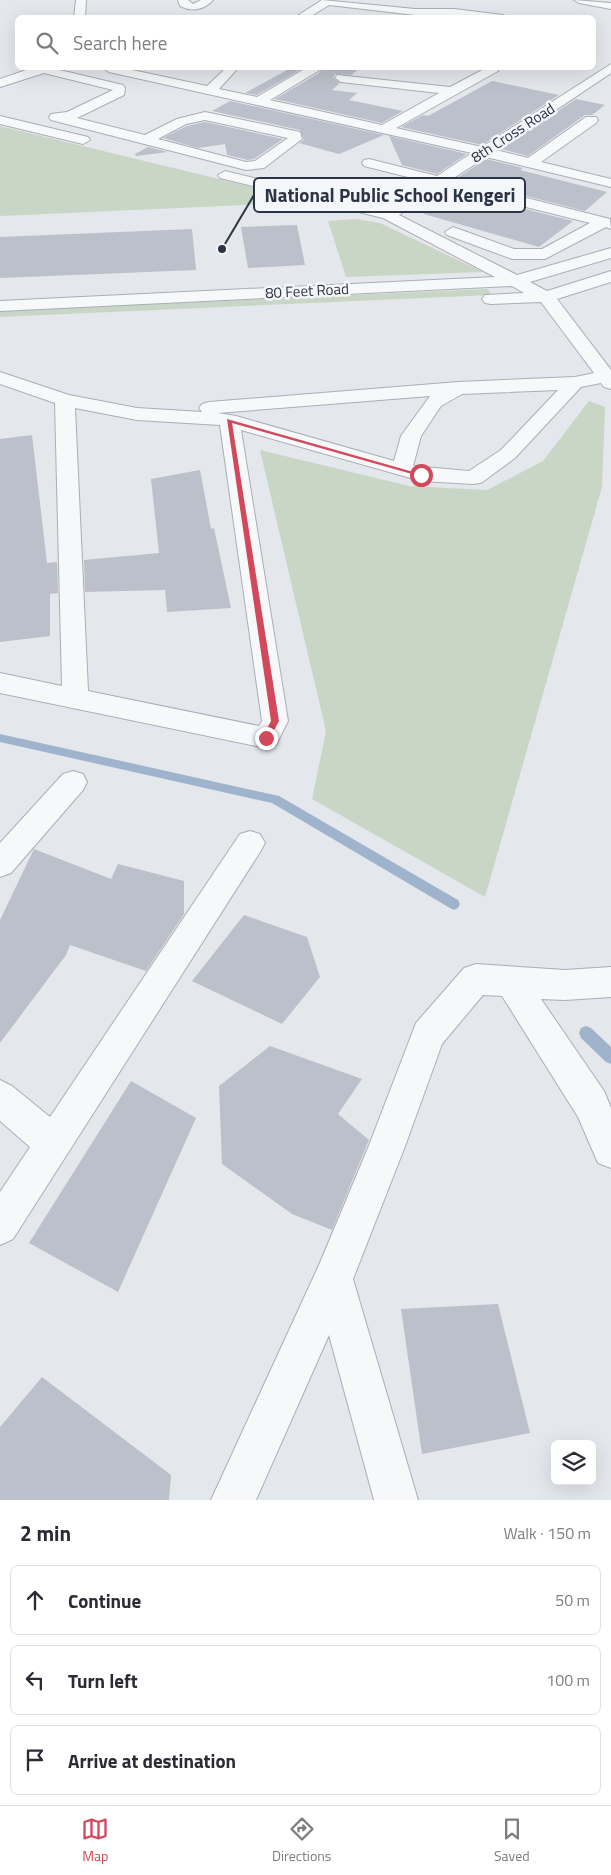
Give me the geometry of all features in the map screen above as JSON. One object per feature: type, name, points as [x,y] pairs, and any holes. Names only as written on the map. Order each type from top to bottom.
[{"type":"street","points":[[79,15],[81,0]]},
{"type":"street","points":[[183,0],[184,4],[194,7],[199,7],[208,0]]},
{"type":"street","points":[[579,0],[607,5]]},
{"type":"street","points":[[304,15],[329,1],[415,12],[454,12],[478,15]]},
{"type":"street","points":[[588,13],[607,5]]},
{"type":"street","name":"8th Cross Road","points":[[388,215],[611,68]]},
{"type":"street","points":[[0,84],[37,70]]},
{"type":"street","points":[[44,70],[119,88],[119,92],[70,116],[59,117]]},
{"type":"street","points":[[118,70],[609,180]]},
{"type":"street","points":[[210,90],[230,70]]},
{"type":"street","points":[[260,101],[311,70]]},
{"type":"street","points":[[384,129],[490,70]]},
{"type":"street","points":[[341,78],[451,91]]},
{"type":"street","points":[[40,114],[59,117],[146,140],[246,166],[258,165],[295,139],[295,135],[205,116],[196,116],[186,119],[146,140]]},
{"type":"street","points":[[0,120],[97,143]]},
{"type":"street","points":[[530,163],[592,120]]},
{"type":"street","points":[[369,163],[608,223]]},
{"type":"street","points":[[194,167],[388,215],[546,297],[608,380]]},
{"type":"street","points":[[429,224],[512,254],[528,255],[545,254],[608,223]]},
{"type":"street","name":"80 Feet Road","points":[[0,306],[516,281],[611,253]]},
{"type":"street","name":"80 Feet Road","points":[[0,322],[546,297],[611,276]]},
{"type":"street","points":[[0,378],[65,400],[137,414],[229,420],[421,475],[473,478],[508,454],[575,383]]},
{"type":"street","points":[[137,414],[458,388],[608,380]]},
{"type":"street","points":[[402,469],[411,436],[434,402],[458,388]]},
{"type":"street","points":[[65,400],[75,699]]},
{"type":"street","points":[[0,683],[266,738],[275,721],[229,420]]},
{"type":"street","points":[[0,864],[73,782]]},
{"type":"street","points":[[0,1226],[250,843]]},
{"type":"street","points":[[233,1500],[333,1279],[386,1149],[428,1034],[476,979],[565,985],[611,982]]},
{"type":"street","points":[[511,981],[591,1104],[611,1150]]},
{"type":"street","points":[[0,1098],[54,1144]]},
{"type":"street","points":[[333,1279],[396,1500]]},
{"type":"green space","points":[[0,126],[314,202],[0,216]]},
{"type":"green space","points":[[356,219],[380,223],[483,272],[346,277],[328,221]]},
{"type":"green space","points":[[488,289],[491,295],[0,317],[0,311]]},
{"type":"green space","points":[[589,401],[605,407],[602,487],[485,897],[312,799],[326,731],[260,450],[409,486],[487,490],[543,461]]},
{"type":"building","points":[[287,70],[300,70],[257,95],[245,93]]},
{"type":"building","points":[[321,70],[357,70],[351,75],[335,74],[333,78],[340,83],[332,90],[357,93],[349,100],[403,111],[382,123],[275,99],[319,73]]},
{"type":"building","points":[[492,81],[559,95],[482,145],[401,127],[423,115],[428,116]]},
{"type":"building","points":[[576,99],[605,105],[592,115],[585,115],[528,156],[501,149]]},
{"type":"building","points":[[230,101],[384,135],[339,154],[299,143],[304,140],[300,130],[212,111]]},
{"type":"building","points":[[205,122],[283,139],[254,159],[248,160],[227,155],[225,144],[198,148],[163,138],[187,126]]},
{"type":"building","points":[[389,136],[467,154],[437,174],[402,165]]},
{"type":"building","points":[[148,147],[168,152],[136,156],[135,154]]},
{"type":"building","points":[[486,159],[523,168],[520,170],[607,192],[585,211],[457,178]]},
{"type":"building","points":[[442,188],[573,221],[539,247],[424,214],[419,204]]},
{"type":"building","points":[[297,225],[305,265],[248,268],[241,227]]},
{"type":"building","points":[[192,229],[196,270],[0,278],[0,237]]},
{"type":"building","points":[[32,435],[47,563],[57,562],[58,593],[50,594],[50,636],[0,642],[0,439]]},
{"type":"building","points":[[200,470],[211,529],[214,528],[231,608],[167,612],[165,590],[85,592],[84,560],[159,553],[151,479]]},
{"type":"building","points":[[34,849],[111,879],[118,864],[184,881],[184,914],[146,971],[70,945],[66,955],[0,1043],[0,920]]},
{"type":"building","points":[[244,915],[307,937],[320,977],[282,1024],[192,981]]},
{"type":"building","points":[[270,1046],[362,1079],[338,1114],[369,1140],[332,1230],[292,1214],[222,1164],[219,1086]]},
{"type":"building","points":[[131,1081],[196,1118],[118,1292],[29,1243]]},
{"type":"building","points":[[498,1304],[530,1433],[422,1454],[401,1309]]},
{"type":"building","points":[[42,1377],[171,1475],[169,1500],[0,1500],[0,1427]]},
{"type":"waterway","points":[[0,738],[275,799],[454,904]]},
{"type":"waterway","points":[[586,1033],[611,1057]]},
{"type":"place","name":"National Public School Kengeri","points":[[222,249]]},
{"type":"route","points":[[266,738],[275,721],[229,420],[421,475]]}]
